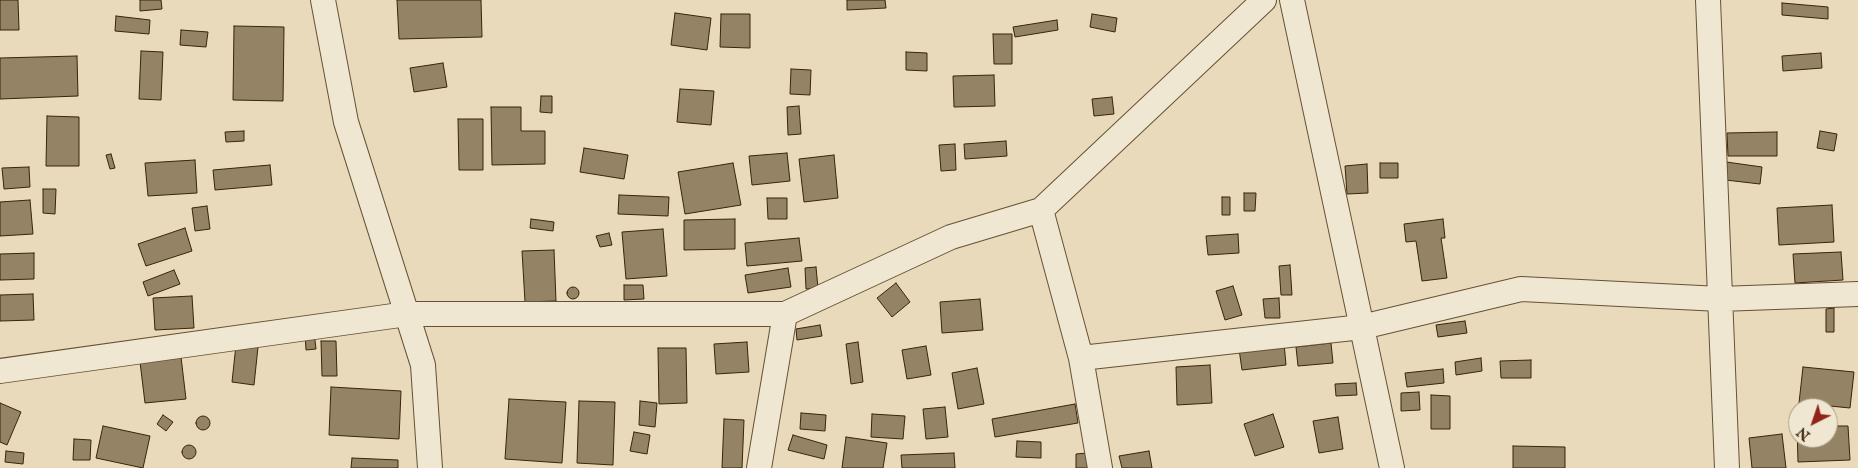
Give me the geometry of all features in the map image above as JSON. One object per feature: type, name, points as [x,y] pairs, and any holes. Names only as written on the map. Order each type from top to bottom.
[{"type":"street","points":[[323,0],[346,122],[423,365],[430,468]]},
{"type":"street","points":[[0,371],[407,314],[785,314],[951,237],[1041,210],[1264,0]]},
{"type":"street","points":[[1292,0],[1392,468]]},
{"type":"street","points":[[1708,0],[1727,468]]},
{"type":"street","points":[[1041,210],[1081,358],[1100,468]]},
{"type":"street","points":[[1081,358],[1362,327],[1521,289],[1720,299],[1858,294]]},
{"type":"street","points":[[758,468],[785,314]]},
{"type":"building","points":[[0,0],[18,0],[19,30],[0,30]]},
{"type":"building","points":[[140,0],[161,0],[162,9],[140,11]]},
{"type":"building","points":[[397,0],[481,0],[482,37],[399,39]]},
{"type":"building","points":[[847,0],[885,0],[886,8],[847,10]]},
{"type":"building","points":[[1782,3],[1828,7],[1828,19],[1782,15]]},
{"type":"building","points":[[675,13],[711,18],[707,50],[671,45]]},
{"type":"building","points":[[721,14],[750,14],[750,48],[720,47]]},
{"type":"building","points":[[1092,14],[1117,18],[1115,32],[1090,27]]},
{"type":"building","points":[[116,16],[150,20],[149,34],[115,31]]},
{"type":"building","points":[[1057,20],[1058,30],[1015,37],[1013,27]]},
{"type":"building","points":[[234,26],[284,27],[283,101],[233,100]]},
{"type":"building","points":[[181,30],[208,32],[206,47],[180,45]]},
{"type":"building","points":[[993,34],[1012,34],[1012,64],[994,64]]},
{"type":"building","points":[[141,51],[163,52],[161,100],[139,99]]},
{"type":"building","points":[[906,52],[927,53],[927,71],[906,70]]},
{"type":"building","points":[[1821,53],[1822,68],[1783,71],[1782,56]]},
{"type":"building","points":[[77,56],[78,96],[0,99],[0,58]]},
{"type":"building","points":[[443,63],[447,87],[414,92],[410,68]]},
{"type":"building","points":[[791,69],[811,70],[810,95],[790,94]]},
{"type":"building","points":[[994,75],[995,106],[954,107],[953,76]]},
{"type":"building","points":[[680,89],[714,91],[711,125],[677,122]]},
{"type":"building","points":[[541,96],[552,96],[552,113],[540,112]]},
{"type":"building","points":[[1112,97],[1114,114],[1094,116],[1092,99]]},
{"type":"building","points":[[799,106],[801,134],[788,135],[787,107]]},
{"type":"building","points":[[491,107],[521,107],[521,131],[545,131],[545,164],[492,165]]},
{"type":"building","points":[[47,116],[79,117],[79,166],[46,166]]},
{"type":"building","points":[[458,119],[483,119],[483,170],[459,170]]},
{"type":"building","points":[[244,131],[244,141],[226,142],[225,132]]},
{"type":"building","points":[[1820,131],[1837,134],[1834,151],[1817,148]]},
{"type":"building","points":[[1777,132],[1777,156],[1728,156],[1727,133]]},
{"type":"building","points":[[1006,141],[1007,156],[965,159],[964,144]]},
{"type":"building","points":[[955,144],[956,170],[941,171],[939,145]]},
{"type":"building","points":[[584,148],[628,155],[624,179],[580,172]]},
{"type":"building","points":[[787,153],[790,181],[752,185],[749,156]]},
{"type":"building","points":[[111,154],[115,168],[110,169],[106,155]]},
{"type":"building","points":[[834,155],[838,198],[804,202],[799,159]]},
{"type":"building","points":[[195,160],[197,193],[148,196],[145,163]]},
{"type":"building","points":[[1719,161],[1762,167],[1760,184],[1717,179]]},
{"type":"building","points":[[733,163],[741,205],[685,214],[678,172]]},
{"type":"building","points":[[1380,163],[1398,163],[1398,178],[1380,178]]},
{"type":"building","points":[[1367,164],[1368,193],[1347,194],[1345,166]]},
{"type":"building","points":[[270,165],[272,185],[215,190],[213,170]]},
{"type":"building","points":[[29,167],[30,187],[4,189],[2,168]]},
{"type":"building","points":[[43,189],[56,189],[55,214],[43,213]]},
{"type":"building","points":[[1244,193],[1256,193],[1255,211],[1244,211]]},
{"type":"building","points":[[619,195],[669,197],[668,216],[618,214]]},
{"type":"building","points":[[1222,197],[1230,197],[1230,215],[1222,215]]},
{"type":"building","points":[[767,198],[787,198],[787,219],[768,219]]},
{"type":"building","points":[[30,200],[33,234],[0,236],[0,202]]},
{"type":"building","points":[[1832,205],[1834,242],[1779,245],[1777,208]]},
{"type":"building","points":[[207,206],[210,229],[195,231],[192,208]]},
{"type":"building","points":[[531,219],[554,222],[553,231],[530,228]]},
{"type":"building","points":[[735,219],[735,249],[684,250],[684,220]]},
{"type":"building","points":[[1443,219],[1445,238],[1441,238],[1447,278],[1422,281],[1416,241],[1406,242],[1404,224]]},
{"type":"building","points":[[185,228],[192,251],[146,266],[138,244]]},
{"type":"building","points":[[663,229],[667,276],[626,279],[622,232]]},
{"type":"building","points":[[609,233],[612,245],[600,247],[596,236]]},
{"type":"building","points":[[1238,234],[1239,253],[1208,255],[1206,236]]},
{"type":"building","points":[[799,238],[802,261],[747,266],[745,243]]},
{"type":"building","points":[[554,250],[556,301],[525,302],[522,251]]},
{"type":"building","points":[[1841,252],[1843,280],[1795,283],[1793,254]]},
{"type":"building","points":[[34,253],[34,279],[0,280],[0,254]]},
{"type":"building","points":[[1290,265],[1292,295],[1281,295],[1279,266]]},
{"type":"building","points":[[816,267],[818,288],[806,289],[805,268]]},
{"type":"building","points":[[788,268],[791,287],[748,293],[745,275]]},
{"type":"building","points":[[174,270],[180,284],[148,296],[143,282]]},
{"type":"building","points":[[896,283],[910,302],[892,317],[877,298]]},
{"type":"building","points":[[624,285],[643,285],[644,299],[624,300]]},
{"type":"building","points":[[1233,286],[1242,315],[1225,320],[1216,291]]},
{"type":"building","points":[[571,287],[575,287],[579,293],[575,299],[571,299],[567,295],[567,291]]},
{"type":"building","points":[[33,294],[34,320],[0,321],[0,295]]},
{"type":"building","points":[[192,296],[194,328],[155,330],[153,298]]},
{"type":"building","points":[[1279,298],[1280,318],[1265,318],[1263,299]]},
{"type":"building","points":[[980,299],[983,330],[942,333],[940,302]]},
{"type":"building","points":[[1834,308],[1834,332],[1826,332],[1826,309]]},
{"type":"building","points":[[1465,321],[1467,333],[1438,337],[1436,325]]},
{"type":"building","points":[[820,325],[822,336],[797,340],[796,329]]},
{"type":"building","points":[[314,332],[316,349],[306,350],[305,333]]},
{"type":"building","points":[[321,341],[336,341],[337,376],[322,376]]},
{"type":"building","points":[[747,342],[749,372],[716,374],[714,344]]},
{"type":"building","points":[[858,342],[863,382],[851,384],[846,344]]},
{"type":"building","points":[[1284,343],[1286,365],[1242,370],[1239,349]]},
{"type":"building","points":[[1331,343],[1333,363],[1298,366],[1296,347]]},
{"type":"building","points":[[236,345],[258,347],[254,385],[232,382]]},
{"type":"building","points":[[926,346],[931,375],[907,379],[902,350]]},
{"type":"building","points":[[658,348],[686,348],[687,403],[659,404]]},
{"type":"building","points":[[181,357],[186,399],[145,403],[140,362]]},
{"type":"building","points":[[1481,358],[1482,371],[1456,375],[1455,362]]},
{"type":"building","points":[[1531,360],[1531,378],[1501,378],[1500,361]]},
{"type":"building","points":[[1210,365],[1212,403],[1177,405],[1176,367]]},
{"type":"building","points":[[1803,367],[1854,372],[1850,408],[1838,407],[1838,398],[1800,398]]},
{"type":"building","points":[[977,368],[984,404],[958,409],[952,373]]},
{"type":"building","points":[[1443,369],[1444,383],[1407,387],[1405,373]]},
{"type":"building","points":[[1356,383],[1357,395],[1336,396],[1335,384]]},
{"type":"building","points":[[331,387],[401,391],[399,439],[329,435]]},
{"type":"building","points":[[1419,392],[1420,410],[1401,411],[1401,393]]},
{"type":"building","points":[[1431,395],[1450,396],[1450,429],[1431,429]]},
{"type":"building","points":[[509,399],[566,402],[562,463],[505,459]]},
{"type":"building","points":[[579,401],[615,402],[613,465],[577,463]]},
{"type":"building","points":[[640,401],[657,403],[655,427],[639,425]]},
{"type":"building","points":[[0,403],[21,412],[7,445],[0,442]]},
{"type":"building","points":[[1075,404],[1078,423],[995,437],[992,419]]},
{"type":"building","points":[[945,407],[948,437],[926,439],[923,409]]},
{"type":"building","points":[[801,413],[826,415],[825,431],[800,429]]},
{"type":"building","points":[[872,414],[905,416],[903,439],[871,437]]},
{"type":"building","points":[[1273,414],[1284,447],[1255,456],[1244,424]]},
{"type":"building","points":[[163,415],[173,422],[166,431],[157,424]]},
{"type":"building","points":[[203,416],[208,418],[210,423],[208,428],[203,430],[198,428],[196,423],[198,418]]},
{"type":"building","points":[[1338,417],[1343,449],[1319,453],[1313,421]]},
{"type":"building","points":[[724,419],[744,420],[742,468],[722,468]]},
{"type":"building","points":[[103,426],[150,436],[143,468],[96,458]]},
{"type":"building","points":[[1838,426],[1848,426],[1850,460],[1798,462],[1798,448],[1838,448]]},
{"type":"building","points":[[634,432],[650,435],[647,454],[630,451]]},
{"type":"building","points":[[1782,434],[1786,468],[1752,468],[1749,438]]},
{"type":"building","points":[[793,435],[827,445],[824,459],[788,450]]},
{"type":"building","points":[[846,437],[887,443],[883,468],[842,468]]},
{"type":"building","points":[[74,439],[91,440],[90,460],[73,460]]},
{"type":"building","points":[[1017,441],[1041,442],[1041,458],[1016,457]]},
{"type":"building","points":[[189,445],[194,447],[196,452],[194,457],[189,459],[184,457],[182,452],[184,447]]},
{"type":"building","points":[[1513,446],[1565,447],[1565,468],[1513,468]]},
{"type":"building","points":[[6,451],[24,453],[23,464],[5,462]]},
{"type":"building","points":[[1149,451],[1152,468],[1122,468],[1119,456]]},
{"type":"building","points":[[954,453],[955,468],[902,468],[901,455]]},
{"type":"building","points":[[1087,453],[1088,468],[1076,468],[1076,454]]},
{"type":"building","points":[[352,458],[398,460],[398,468],[351,468]]}]
